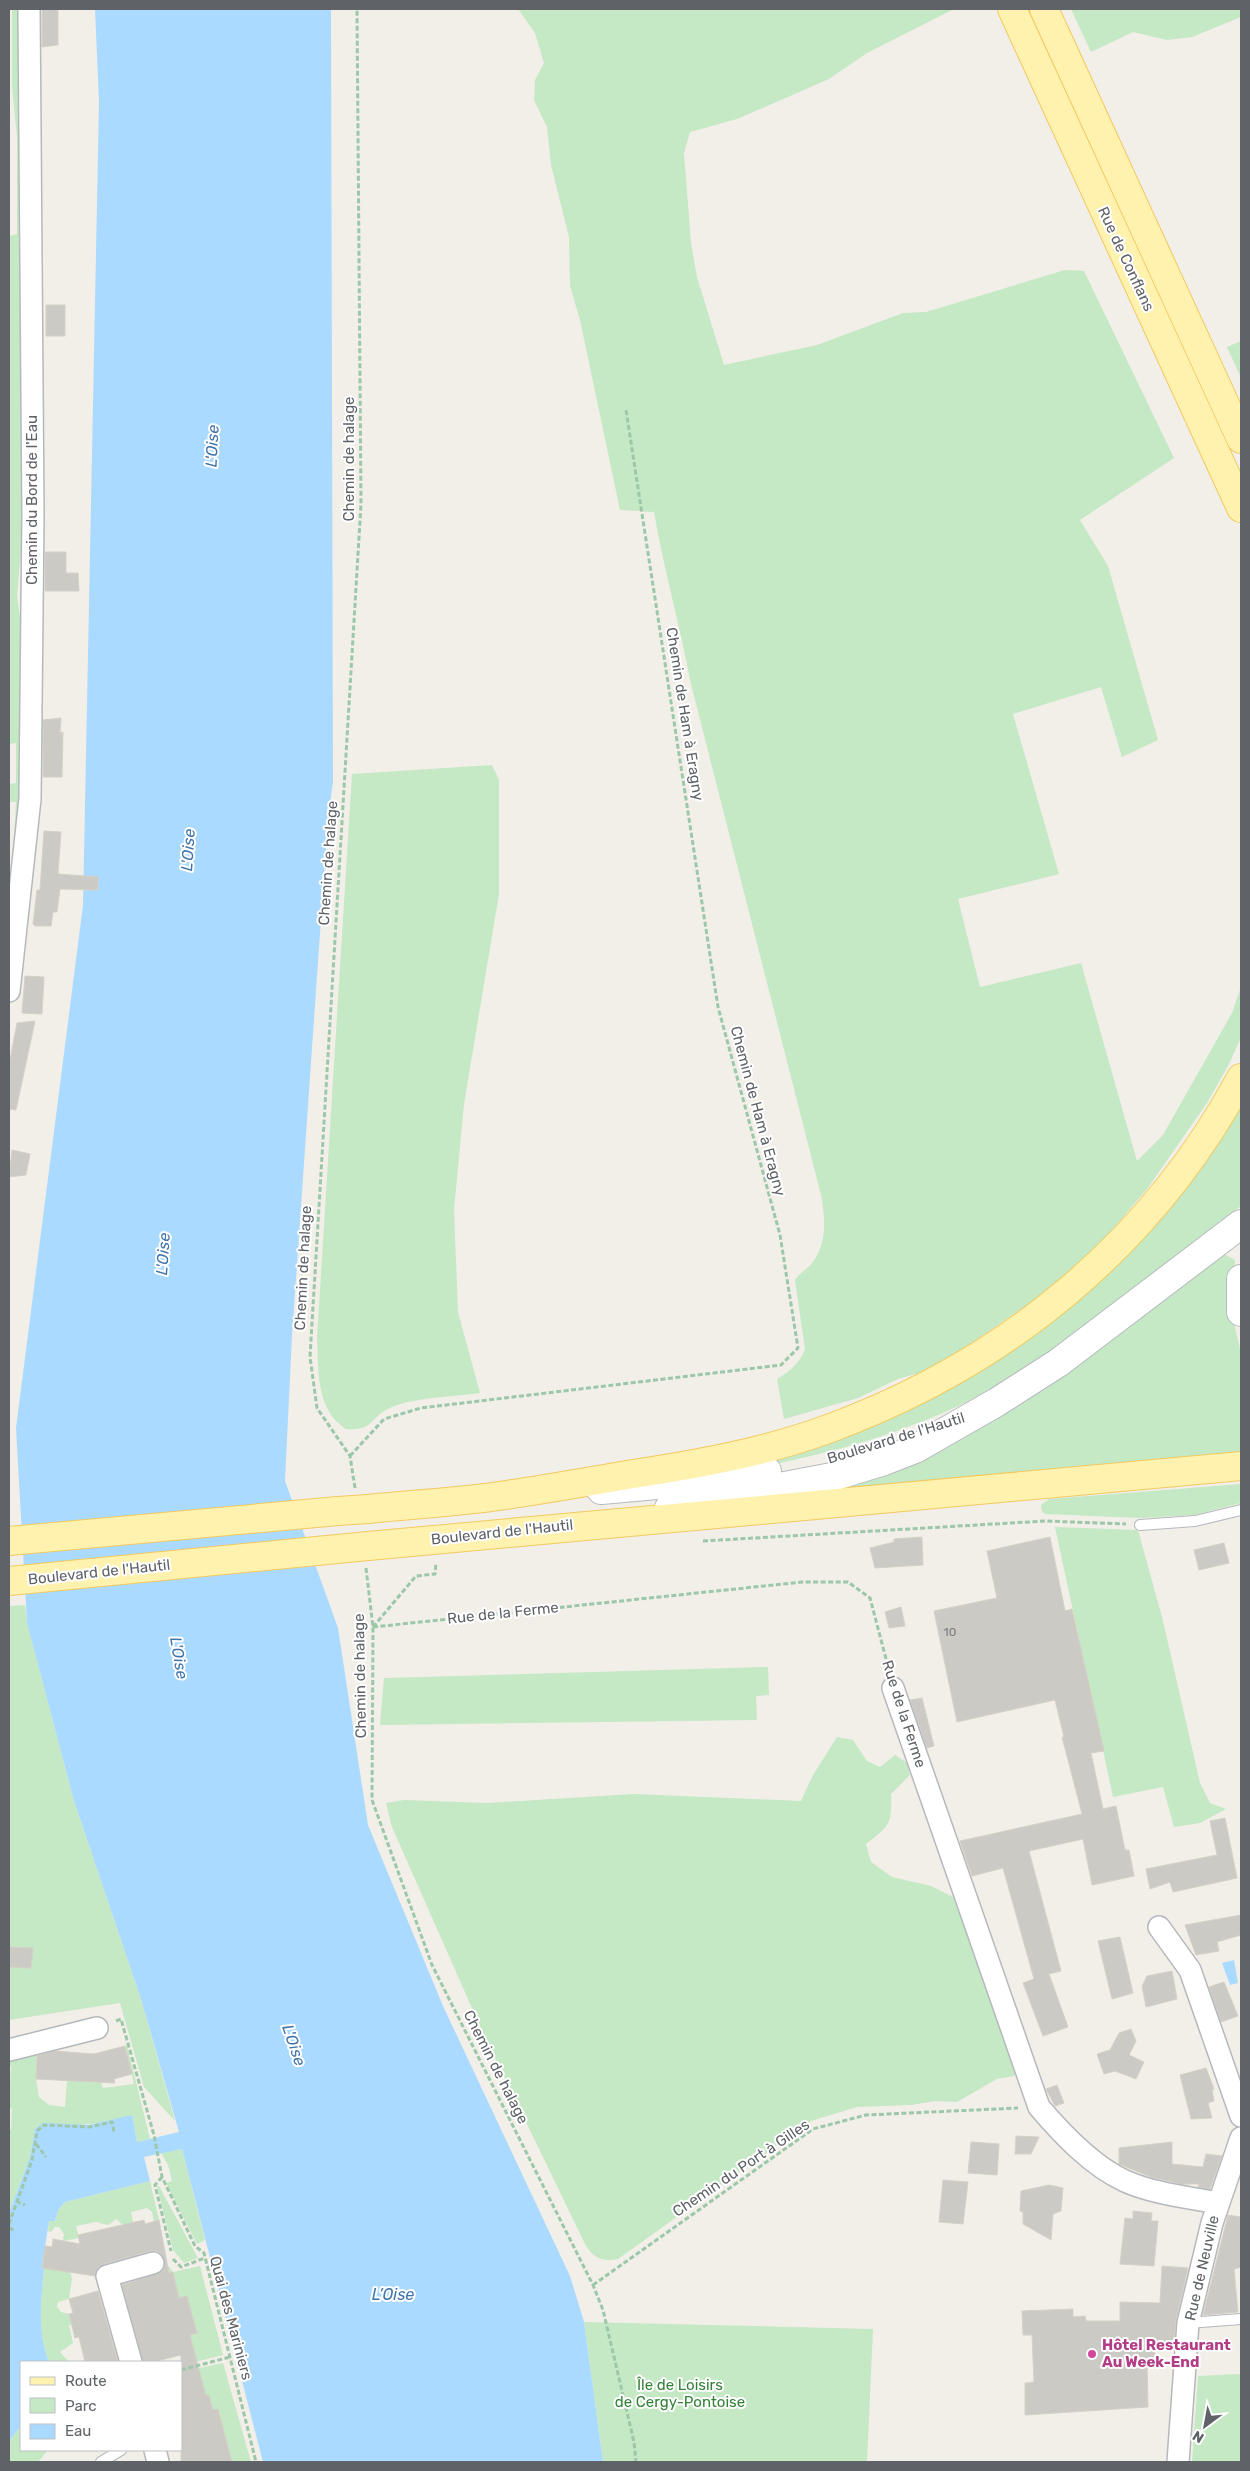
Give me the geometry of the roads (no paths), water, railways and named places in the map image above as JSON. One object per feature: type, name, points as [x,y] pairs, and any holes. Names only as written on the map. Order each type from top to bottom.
[{"type":"main road","name":"Rue de Conflans","points":[[1012,9],[1241,508]]},
{"type":"main road","name":"Rue de Conflans","points":[[1044,9],[1225,404]]},
{"type":"main road","points":[[1225,404],[1241,430]]},
{"type":"main road","points":[[1225,404],[1241,439]]},
{"type":"main road","points":[[504,1496],[722,1460],[775,1446],[827,1430],[870,1412],[951,1373],[1016,1332],[1050,1306],[1126,1238],[1155,1206],[1199,1149],[1241,1078]]},
{"type":"main road","name":"Boulevard de l'Hautil","points":[[9,1581],[367,1553],[561,1528],[751,1493],[854,1471],[915,1449],[1058,1364],[1241,1224]]},
{"type":"main road","points":[[1241,1279],[1241,1312]]},
{"type":"main road","name":"Boulevard de l'Hautil","points":[[9,1541],[362,1501],[504,1496],[690,1482],[839,1458],[978,1413]]},
{"type":"main road","points":[[561,1528],[1241,1466]]},
{"type":"street","name":"Chemin du Bord de l'Eau","points":[[9,991],[30,799],[33,515],[29,9]]},
{"type":"street","name":"Rue de la Ferme","points":[[894,1688],[1039,2107],[1054,2125],[1086,2154],[1124,2181],[1146,2188],[1218,2202]]},
{"type":"street","points":[[1159,1927],[1190,1970],[1241,2116]]},
{"type":"street","points":[[9,2050],[97,2028]]},
{"type":"street","name":"Rue de Neuville","points":[[1178,2462],[1188,2323],[1218,2202],[1241,2138]]},
{"type":"street","points":[[131,2361],[107,2276],[152,2263]]},
{"type":"lane","points":[[1140,1525],[1195,1521],[1241,1510]]},
{"type":"lane","points":[[1188,2323],[1241,2319]]},
{"type":"lane","points":[[101,2462],[119,2451]]},
{"type":"water","name":"L’Oise","points":[[95,9],[331,9],[333,782],[328,818],[292,1336],[285,1481],[338,1628],[368,1825],[443,2006],[570,2276],[584,2322],[603,2462],[263,2462],[182,2149],[144,2157],[150,2181],[65,2202],[58,2210],[55,2221],[49,2221],[42,2267],[44,2268],[41,2316],[43,2339],[49,2361],[20,2361],[20,2427],[9,2441],[9,2213],[30,2157],[35,2129],[43,2123],[89,2125],[132,2115],[137,2142],[179,2132],[141,1999],[74,1801],[27,1623],[16,1428],[83,905],[99,102]]},
{"type":"water","points":[[1234,1960],[1238,1983],[1230,1985],[1222,1963]]},
{"type":"place","name":"Hôtel Restaurant Au Week-End","points":[[1092,2354]]},
{"type":"water label","name":"L'Oise","points":[[212,446]]},
{"type":"water label","name":"L'Oise","points":[[188,850]]},
{"type":"water label","name":"L'Oise","points":[[163,1254]]},
{"type":"water label","name":"L'Oise","points":[[179,1658]]},
{"type":"water label","name":"L'Oise","points":[[294,2045]]},
{"type":"park label","name":"Île de Loisirs de Cergy-Pontoise","points":[[680,2394]]}]
